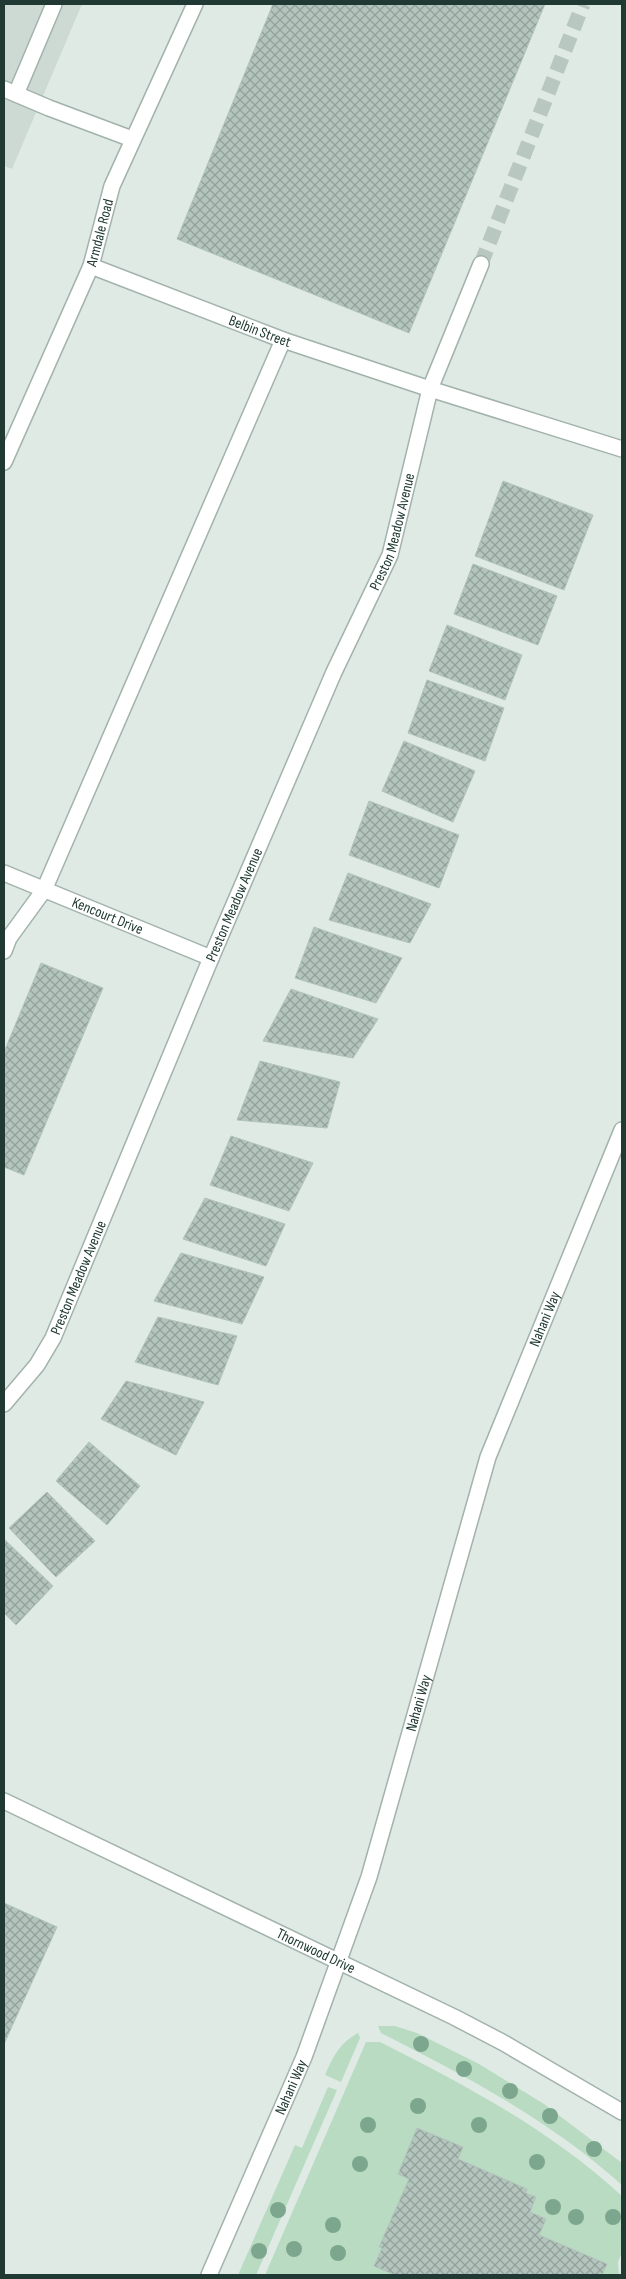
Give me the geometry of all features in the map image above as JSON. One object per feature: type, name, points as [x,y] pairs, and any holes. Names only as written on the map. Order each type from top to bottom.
[{"type":"street","points":[[54,4],[10,92],[132,139]]},
{"type":"street","name":"Armdale Road","points":[[4,462],[91,266],[112,186],[132,139],[196,4]]},
{"type":"street","name":"Preston Meadow Avenue","points":[[4,1404],[37,1366],[52,1338],[211,958],[334,672],[390,555],[430,390],[481,264]]},
{"type":"street","name":"Belbin Street","points":[[91,266],[283,340],[430,390],[622,448]]},
{"type":"street","points":[[4,951],[9,938],[44,890],[283,340]]},
{"type":"street","name":"Kencourt Drive","points":[[4,873],[211,958]]},
{"type":"street","name":"Nahani Way","points":[[209,2275],[304,2057],[369,1877],[488,1458],[622,1130]]},
{"type":"street","name":"Thornwood Drive","points":[[4,1801],[502,2042],[622,2112]]},
{"type":"shaded area","points":[[4,4],[82,4],[12,169],[4,166]]},
{"type":"green space","points":[[378,2026],[395,2026],[417,2033],[479,2064],[544,2104],[622,2163],[622,2185],[595,2162],[537,2120],[476,2083],[381,2033]]},
{"type":"green space","points":[[358,2033],[360,2038],[341,2082],[325,2075],[338,2051],[346,2041]]},
{"type":"green space","points":[[366,2042],[380,2042],[444,2075],[507,2111],[566,2150],[622,2196],[622,2252],[618,2262],[619,2275],[602,2275],[607,2264],[539,2235],[546,2219],[530,2212],[536,2197],[458,2159],[463,2147],[418,2128],[398,2173],[409,2179],[380,2247],[382,2248],[374,2266],[395,2275],[265,2275]]},
{"type":"green space","points":[[328,2087],[337,2090],[256,2275],[238,2275],[295,2145],[302,2148]]},
{"type":"building","points":[[273,4],[545,4],[409,333],[177,239]]},
{"type":"building","points":[[503,481],[593,515],[564,590],[475,556]]},
{"type":"building","points":[[473,564],[557,596],[538,645],[454,614]]},
{"type":"building","points":[[447,625],[522,655],[505,700],[429,671]]},
{"type":"building","points":[[427,680],[504,708],[485,761],[408,733]]},
{"type":"building","points":[[404,741],[475,771],[453,822],[382,791]]},
{"type":"building","points":[[369,801],[459,835],[439,888],[349,855]]},
{"type":"building","points":[[348,873],[431,904],[410,943],[329,920]]},
{"type":"building","points":[[314,927],[402,958],[376,1003],[295,978]]},
{"type":"building","points":[[41,963],[103,988],[24,1175],[4,1167],[4,1052]]},
{"type":"building","points":[[291,989],[378,1019],[353,1058],[263,1041]]},
{"type":"building","points":[[260,1061],[340,1082],[327,1128],[237,1120]]},
{"type":"building","points":[[231,1136],[313,1163],[289,1211],[210,1185]]},
{"type":"building","points":[[205,1198],[285,1224],[266,1266],[183,1239]]},
{"type":"building","points":[[181,1253],[264,1277],[242,1324],[154,1301]]},
{"type":"building","points":[[158,1317],[237,1336],[218,1385],[135,1362]]},
{"type":"building","points":[[126,1381],[204,1402],[176,1455],[101,1419]]},
{"type":"building","points":[[89,1442],[140,1486],[107,1525],[56,1481]]},
{"type":"building","points":[[47,1492],[95,1541],[56,1577],[9,1528]]},
{"type":"building","points":[[4,1539],[53,1586],[16,1625],[4,1613]]},
{"type":"building","points":[[4,1903],[57,1927],[4,2044]]},
{"type":"building","points":[[417,2128],[463,2147],[458,2159],[527,2189],[526,2193],[536,2197],[530,2212],[546,2219],[539,2235],[607,2264],[602,2275],[395,2275],[374,2266],[382,2248],[379,2247],[409,2179],[398,2174]]},
{"type":"tunnel","points":[[481,264],[583,4]]}]
